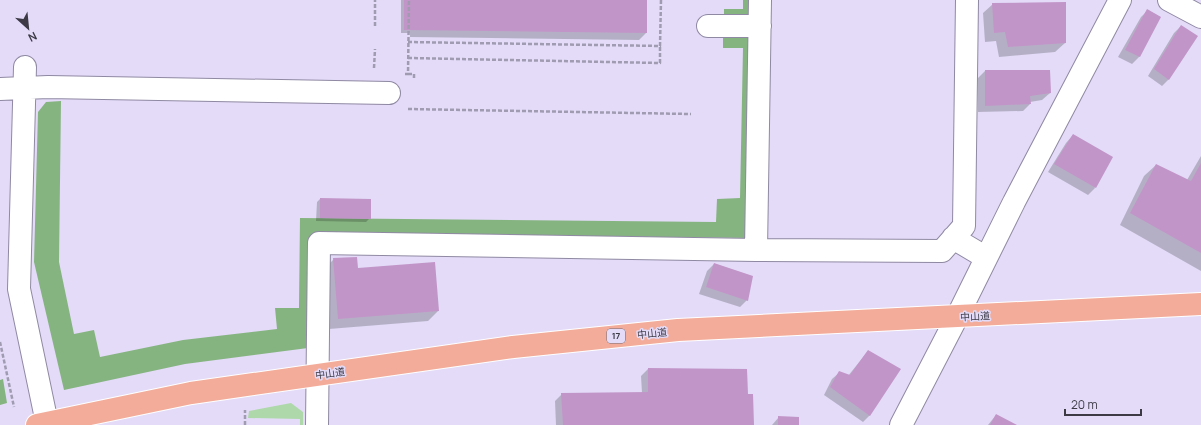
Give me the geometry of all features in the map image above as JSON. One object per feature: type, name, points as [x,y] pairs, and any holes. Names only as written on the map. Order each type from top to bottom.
[{"type":"highway","name":"中山道","points":[[42,424],[191,393],[513,347],[678,330],[1201,304]]},
{"type":"street","points":[[756,250],[760,0]]},
{"type":"street","points":[[317,425],[319,244],[756,250],[942,250],[964,226],[967,0]]},
{"type":"street","points":[[901,425],[957,317],[985,257],[1120,0]]},
{"type":"street","points":[[1169,0],[1201,17]]},
{"type":"street","points":[[708,26],[760,26]]},
{"type":"street","points":[[0,89],[25,78],[48,87],[389,93]]},
{"type":"street","points":[[25,78],[20,289],[42,424]]},
{"type":"street","points":[[953,238],[985,257]]},
{"type":"path","points":[[375,26],[376,0]]},
{"type":"path","points":[[408,74],[409,0]]},
{"type":"path","points":[[408,58],[660,63],[661,0]]},
{"type":"path","points":[[408,42],[660,45]]},
{"type":"path","points":[[374,68],[375,49]]},
{"type":"path","points":[[404,74],[414,74],[414,80]]},
{"type":"path","points":[[0,342],[14,407]]},
{"type":"path","points":[[245,425],[246,407]]},
{"type":"green space","points":[[743,0],[754,0],[753,15],[724,15],[724,9],[743,9]]},
{"type":"green space","points":[[723,37],[753,38],[749,238],[313,233],[308,348],[185,364],[64,390],[34,262],[38,112],[46,102],[61,101],[59,262],[74,334],[94,330],[100,357],[183,340],[277,329],[275,308],[299,308],[300,218],[716,222],[717,199],[740,198],[743,48],[723,48]]},
{"type":"green space","points":[[3,379],[7,403],[0,405],[0,380]]},
{"type":"green space","points":[[291,403],[303,412],[303,425],[300,425],[300,419],[248,418],[249,411]]},
{"type":"building","points":[[404,0],[647,0],[647,33],[404,30]]},
{"type":"building","points":[[1066,2],[1066,43],[1008,47],[1005,32],[994,33],[992,3]]},
{"type":"building","points":[[1147,9],[1161,17],[1140,57],[1125,50]]},
{"type":"building","points":[[1181,25],[1198,36],[1169,80],[1154,69]]},
{"type":"building","points":[[985,70],[1050,70],[1051,93],[1030,96],[1031,104],[985,106]]},
{"type":"building","points":[[1073,134],[1113,157],[1096,188],[1054,164]]},
{"type":"building","points":[[1201,163],[1201,253],[1130,213],[1156,164],[1191,181]]},
{"type":"building","points":[[320,198],[371,199],[371,219],[320,218]]},
{"type":"building","points":[[357,257],[358,268],[435,262],[439,311],[338,319],[333,258]]},
{"type":"building","points":[[714,263],[753,276],[748,301],[706,287]]},
{"type":"building","points":[[868,350],[901,369],[870,416],[830,387],[839,371],[850,375]]},
{"type":"building","points":[[648,368],[747,369],[748,394],[753,394],[754,425],[563,425],[561,393],[648,392]]},
{"type":"building","points":[[996,414],[1017,425],[990,425]]},
{"type":"building","points":[[778,416],[799,417],[799,425],[778,425]]}]
